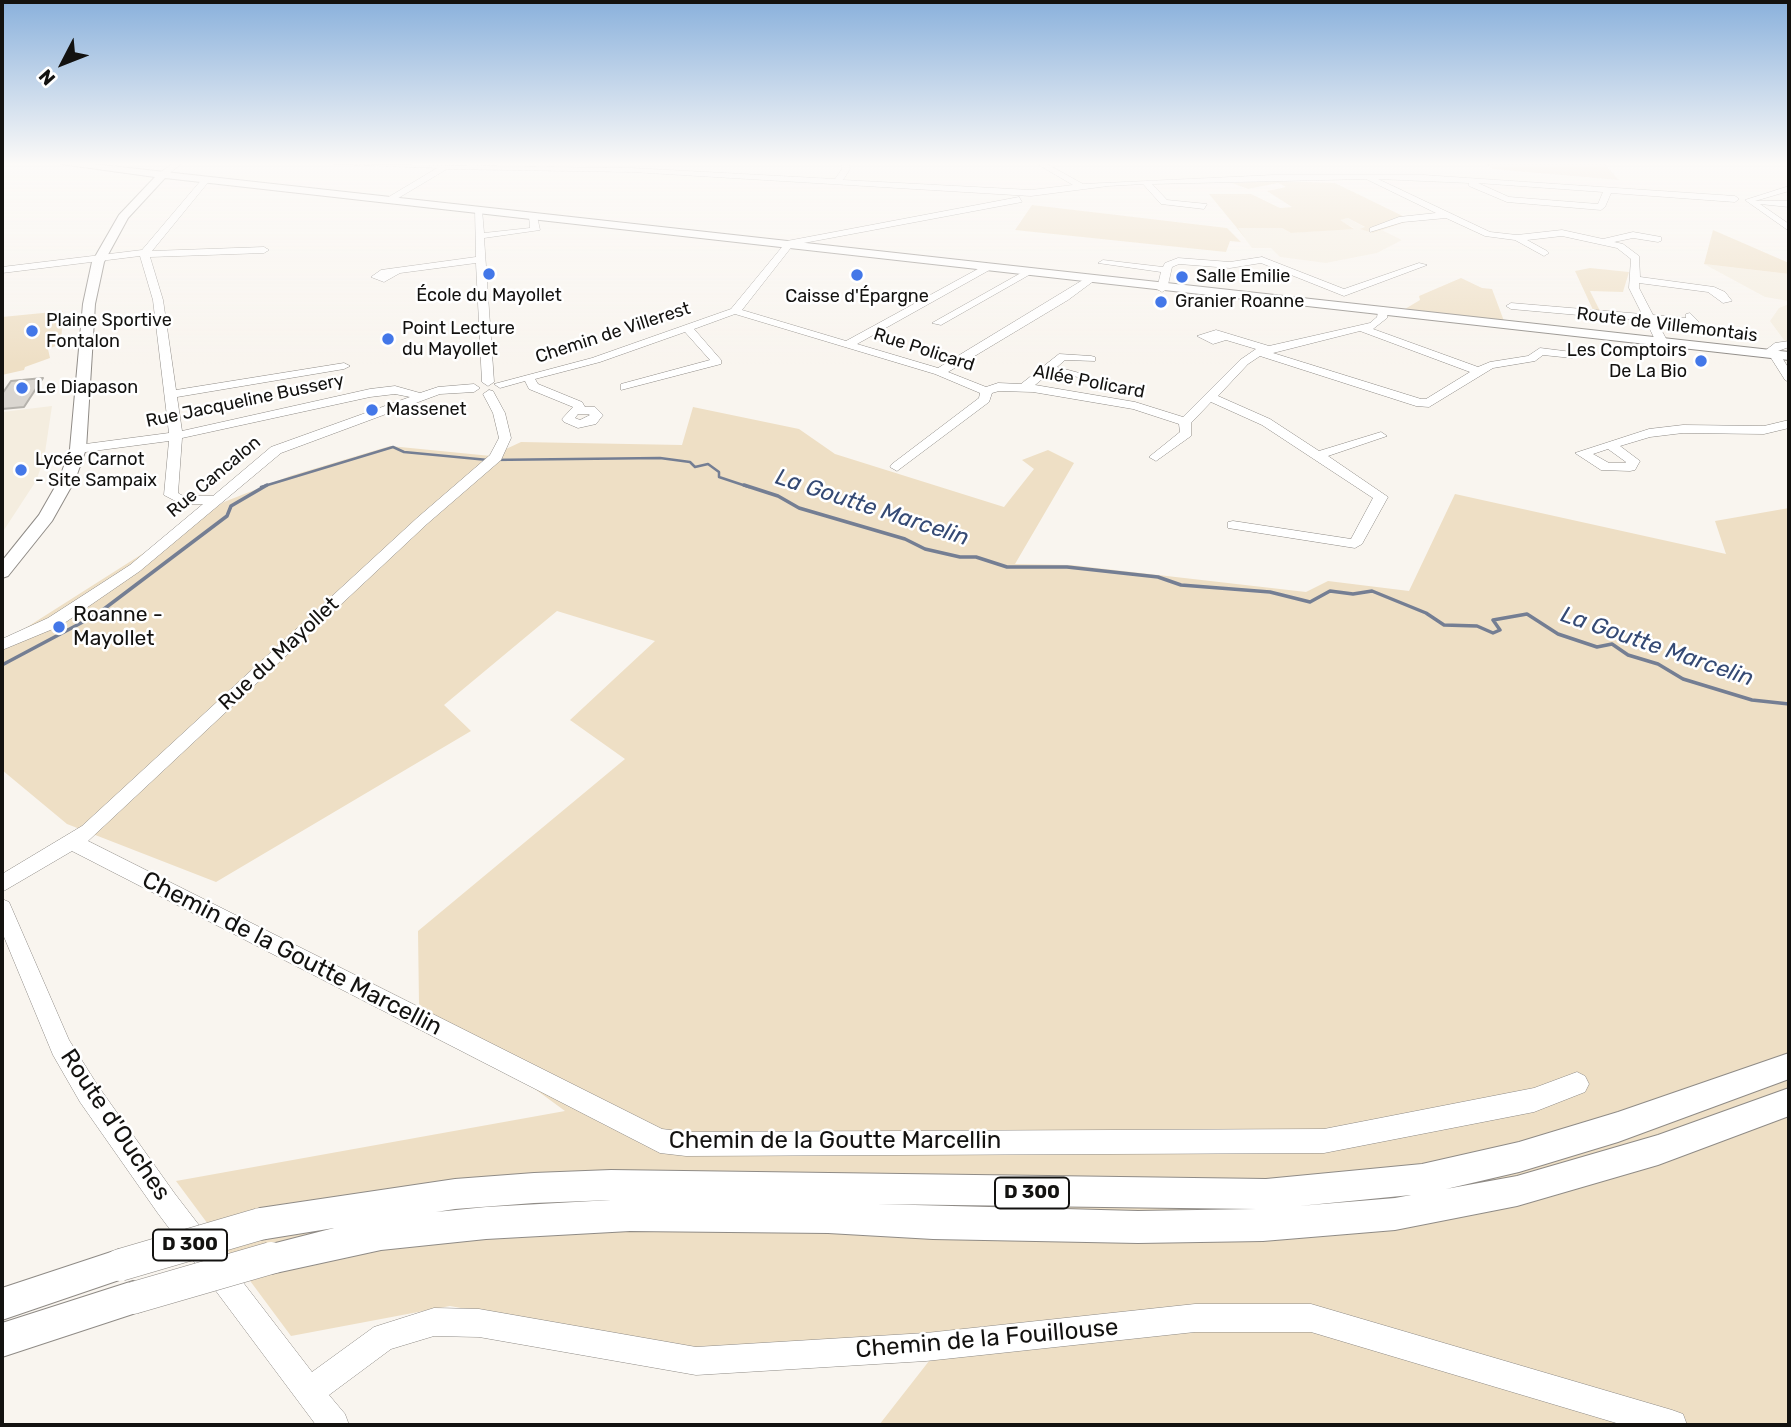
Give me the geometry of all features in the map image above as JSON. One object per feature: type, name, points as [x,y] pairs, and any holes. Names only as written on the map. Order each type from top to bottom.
[{"type":"main road","points":[[2,572],[46,517],[67,480],[78,449],[89,304],[100,258],[116,231]]},
{"type":"main road","name":"Route de Villemontais","points":[[660,231],[1782,356]]},
{"type":"main road","name":"D 300","points":[[2,1304],[120,1265],[260,1224],[441,1196],[547,1187],[611,1185],[1266,1194],[1409,1181],[1519,1157],[1618,1127],[1789,1066]]},
{"type":"main road","name":"D 300","points":[[2,1340],[271,1258],[382,1234],[486,1223],[630,1215],[828,1217],[933,1223],[1138,1227],[1263,1225],[1395,1214],[1517,1191],[1658,1150],[1789,1102]]},
{"type":"street","points":[[145,253],[164,231]]},
{"type":"street","name":"Rue du Mayollet","points":[[2,884],[73,843],[494,458],[505,438],[499,413],[488,387],[480,231]]},
{"type":"street","points":[[480,236],[530,231]]},
{"type":"street","points":[[735,311],[786,245],[861,231]]},
{"type":"street","points":[[1477,231],[1517,238],[1562,233],[1620,246],[1636,258],[1634,288],[1662,342]]},
{"type":"street","points":[[1606,241],[1633,235],[1658,239]]},
{"type":"street","points":[[1517,238],[1544,253]]},
{"type":"street","points":[[2,270],[145,253],[264,250]]},
{"type":"street","points":[[145,253],[158,300],[176,436],[171,495],[181,500],[214,500]]},
{"type":"street","points":[[395,273],[481,259]]},
{"type":"street","points":[[1163,287],[1169,264],[1178,261],[1230,265],[1259,260],[1344,293],[1422,265]]},
{"type":"street","points":[[1102,263],[1166,270]]},
{"type":"street","points":[[849,344],[989,267]]},
{"type":"street","points":[[915,309],[941,321],[1030,272]]},
{"type":"street","points":[[939,372],[1090,279]]},
{"type":"street","points":[[1635,279],[1710,289],[1721,294],[1727,301]]},
{"type":"street","points":[[1511,306],[1694,322],[1690,316]]},
{"type":"street","name":"Chemin de Villerest","points":[[488,387],[596,360],[735,311]]},
{"type":"street","name":"Rue Policard","points":[[735,311],[939,372],[986,391],[985,399],[897,467]]},
{"type":"street","points":[[1156,457],[1187,433],[1185,422],[1244,362],[1264,351],[1364,329],[1374,325],[1383,311]]},
{"type":"street","points":[[625,387],[717,362],[687,328]]},
{"type":"street","points":[[1364,329],[1477,371]]},
{"type":"street","points":[[1222,338],[1420,402],[1429,402],[1490,365],[1531,359],[1540,351],[1572,355]]},
{"type":"street","points":[[1025,387],[1063,356],[1087,358],[1100,344]]},
{"type":"street","points":[[1789,344],[1774,346],[1782,356],[1789,378]]},
{"type":"street","points":[[170,395],[344,366]]},
{"type":"street","points":[[1049,368],[1079,376]]},
{"type":"street","points":[[529,378],[533,386],[578,405],[579,410]]},
{"type":"street","name":"Rue Cancalon","points":[[2,645],[54,622],[116,580],[170,540],[276,450],[449,388],[488,387]]},
{"type":"street","name":"Allée Policard","points":[[986,391],[1025,387],[1135,406],[1185,422]]},
{"type":"street","name":"Rue Jacqueline Bussery","points":[[78,449],[176,436],[370,393],[395,390],[412,393],[418,398]]},
{"type":"street","points":[[1208,397],[1266,422],[1381,497],[1355,544],[1233,526]]},
{"type":"street","points":[[1610,445],[1654,432],[1683,429],[1764,430],[1789,424]]},
{"type":"street","points":[[1319,455],[1381,436]]},
{"type":"street","name":"Chemin de la Goutte Marcellin","points":[[73,843],[660,1141],[686,1144],[1324,1141],[1534,1100],[1577,1084]]},
{"type":"street","name":"Route d'Ouches","points":[[2,908],[61,1047],[89,1094],[166,1203],[334,1425]]},
{"type":"street","name":"Chemin de la Fouillouse","points":[[310,1391],[384,1338],[434,1322],[479,1323],[696,1361],[926,1347],[1195,1318],[1311,1318],[1672,1425]]},
{"type":"shaded area","points":[[1021,231],[1230,231],[1241,242],[1230,241],[1226,252]]},
{"type":"shaded area","points":[[1239,231],[1287,231],[1291,233],[1366,231],[1373,233],[1383,231],[1402,240],[1377,253],[1326,263],[1280,257],[1271,248],[1252,248]]},
{"type":"shaded area","points":[[1287,231],[1329,231],[1291,233]]},
{"type":"shaded area","points":[[1714,231],[1789,263],[1789,274],[1704,264]]},
{"type":"shaded area","points":[[1704,264],[1789,274],[1789,301],[1765,297]]},
{"type":"shaded area","points":[[1590,268],[1629,272],[1623,292],[1590,291],[1600,311],[1593,310],[1575,271]]},
{"type":"shaded area","points":[[1461,278],[1482,288],[1492,289],[1504,321],[1405,309],[1420,300],[1419,296]]},
{"type":"shaded area","points":[[1789,304],[1789,342],[1784,340],[1770,321],[1779,308]]},
{"type":"shaded area","name":"Plaine Sportive Fontalon","points":[[63,311],[61,344],[48,349],[50,358],[25,367],[24,370],[2,375],[2,317]]},
{"type":"shaded area","name":"Lycée Carnot - Site Sampaix","points":[[52,406],[44,459],[36,481],[2,533],[2,412]]},
{"type":"shaded area","points":[[693,407],[799,429],[835,454],[1004,507],[1034,469],[1022,460],[1048,450],[1074,463],[1015,564],[1071,565],[1306,592],[1328,581],[1409,591],[1455,494],[1726,554],[1715,521],[1789,508],[1789,1425],[879,1425],[947,1338],[701,1353],[450,1306],[291,1336],[176,1181],[565,1111],[419,1004],[418,931],[625,759],[570,720],[655,641],[557,611],[444,705],[471,731],[216,882],[67,824],[2,770],[2,643],[224,502],[290,476],[390,446],[491,456],[521,442],[682,445]]},
{"type":"building","name":"Le Diapason","points":[[43,378],[24,407],[2,409],[2,394],[11,381]]},
{"type":"waterway","name":"La Goutte Marcelin","points":[[266,485],[393,447],[404,452],[488,460],[660,458],[690,462],[695,467],[708,464],[719,472],[719,477],[749,487]]},
{"type":"waterway","name":"La Goutte Marcelin","points":[[2,665],[96,615],[227,516],[231,506],[266,485]]},
{"type":"waterway","name":"La Goutte Marcelin","points":[[261,487],[266,485]]},
{"type":"waterway","name":"La Goutte Marcelin","points":[[744,485],[778,496],[799,508],[905,539],[925,549],[960,557],[976,557],[1007,567],[1067,567],[1158,577],[1181,585],[1270,592],[1310,602],[1330,591],[1353,594],[1372,591],[1426,613],[1444,625],[1477,626],[1493,633],[1500,630],[1493,620],[1527,614],[1558,634],[1597,647],[1612,644],[1628,655],[1658,664],[1683,679],[1752,700],[1789,704]]},
{"type":"place","name":"École du Mayollet","points":[[489,274]]},
{"type":"place","name":"Caisse d'Épargne","points":[[857,275]]},
{"type":"place","name":"Salle Emilie","points":[[1182,277]]},
{"type":"place","name":"Granier Roanne","points":[[1161,302]]},
{"type":"place","name":"Plaine Sportive Fontalon","points":[[32,331]]},
{"type":"place","name":"Point Lecture du Mayollet","points":[[388,339]]},
{"type":"place","name":"Les Comptoirs De La Bio","points":[[1701,361]]},
{"type":"place","name":"Le Diapason","points":[[22,388]]},
{"type":"place","name":"Massenet","points":[[372,410]]},
{"type":"place","name":"Lycée Carnot - Site Sampaix","points":[[21,470]]},
{"type":"place","name":"Roanne - Mayollet","points":[[59,627]]}]
